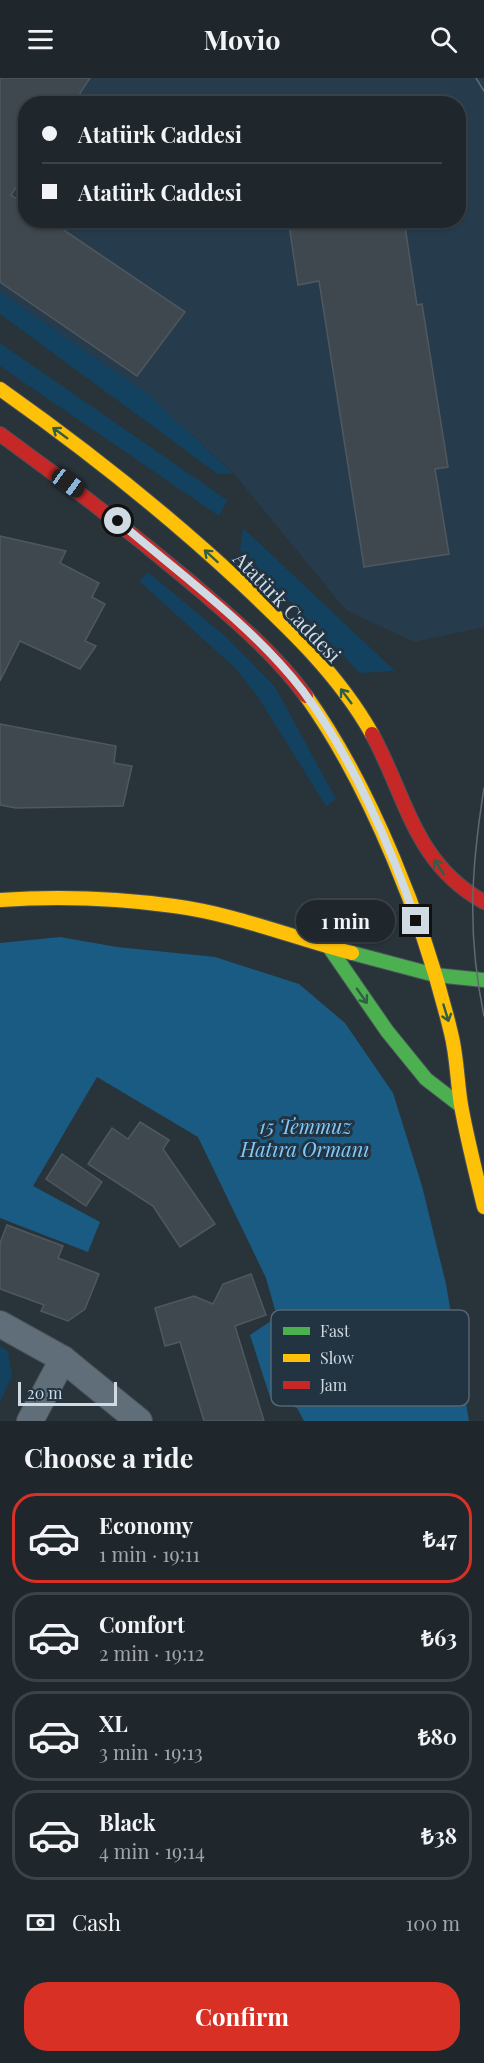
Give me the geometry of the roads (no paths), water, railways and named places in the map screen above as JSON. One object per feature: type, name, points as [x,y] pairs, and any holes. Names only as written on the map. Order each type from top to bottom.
[{"type":"main road","name":"Atatürk Caddesi","points":[[0,389],[111,470],[229,572],[315,655],[368,725],[424,842],[442,874],[471,897],[484,902]]},
{"type":"main road","points":[[0,434],[102,508],[205,595],[274,658],[303,691],[327,726],[366,799],[409,901],[435,975],[452,1035],[461,1106],[484,1207]]},
{"type":"main road","points":[[0,900],[65,896],[176,906],[256,925],[435,975],[484,980]]},
{"type":"main road","points":[[329,947],[387,1031],[426,1079],[461,1106]]},
{"type":"street","points":[[0,1324],[63,1359],[140,1421]]},
{"type":"street","points":[[30,1421],[63,1359]]},
{"type":"tram line","points":[[476,78],[484,91]]},
{"type":"tram line","points":[[484,788],[476,846],[473,902],[475,958],[484,1016]]},
{"type":"park label","name":"15 Temmuz Hatıra Ormanı","points":[[305,1136]]}]
